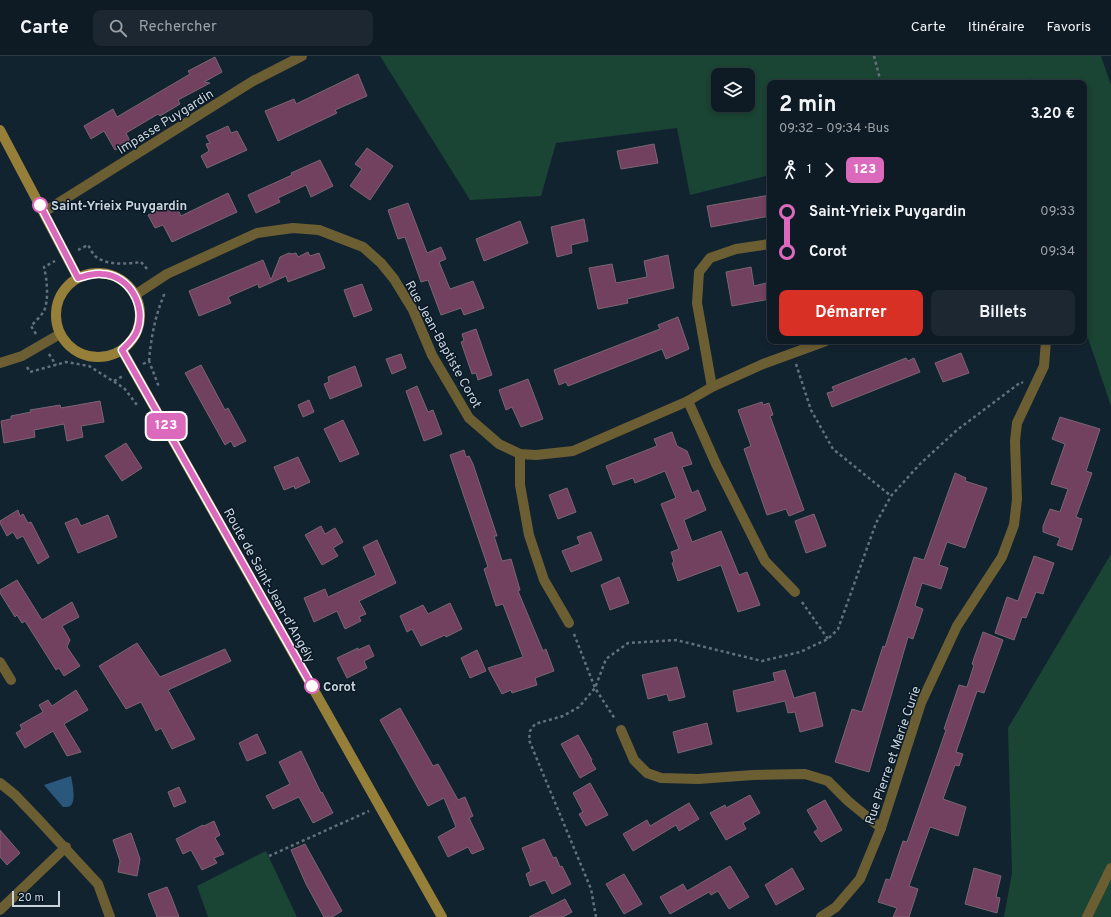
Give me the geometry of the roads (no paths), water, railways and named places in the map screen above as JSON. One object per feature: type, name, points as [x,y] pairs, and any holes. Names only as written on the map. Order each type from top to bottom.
[{"type":"main road","points":[[0,130],[78,278]]},
{"type":"main road","points":[[90,274],[104,274],[116,277],[127,285],[135,295],[139,307],[140,319],[137,331],[131,341],[122,350],[109,356],[94,357],[80,354],[68,345],[60,334],[56,321],[56,308],[60,296],[68,286],[78,278],[90,274]]},
{"type":"main road","name":"Route de Saint-Jean-d'Angély","points":[[122,350],[442,917]]},
{"type":"street","name":"Impasse Puygardin","points":[[44,212],[253,82],[302,56]]},
{"type":"street","name":"Rue Jean-Baptiste Corot","points":[[135,295],[167,274],[258,233],[293,228],[319,230],[363,247],[381,263],[394,279],[413,310],[432,355],[469,418],[499,444],[520,454],[536,455],[573,451],[688,401],[712,387],[763,364],[818,344]]},
{"type":"street","points":[[712,387],[697,303],[699,272],[710,258],[736,249],[767,244]]},
{"type":"street","points":[[0,363],[22,356],[60,334]]},
{"type":"street","name":"Rue Pierre et Marie Curie","points":[[821,917],[836,907],[860,879],[881,828],[922,703],[957,626],[1002,558],[1014,525],[1017,499],[1014,441],[1016,423],[1044,366],[1047,344]]},
{"type":"street","points":[[688,401],[716,464],[765,561],[795,592]]},
{"type":"street","points":[[520,454],[520,485],[529,535],[544,580],[569,622]]},
{"type":"street","points":[[0,662],[11,680]]},
{"type":"street","points":[[621,730],[634,760],[647,773],[661,778],[698,779],[753,775],[805,774],[828,781],[848,801],[881,828]]},
{"type":"street","points":[[0,783],[15,795],[66,847],[98,884],[110,917]]},
{"type":"street","points":[[0,910],[66,847]]},
{"type":"street","points":[[1087,917],[1111,868]]},
{"type":"water","points":[[71,776],[74,792],[72,804],[63,807],[44,785]]},
{"type":"place","name":"Saint-Yrieix Puygardin","points":[[40,205]]},
{"type":"place","name":"Corot","points":[[312,686]]}]
